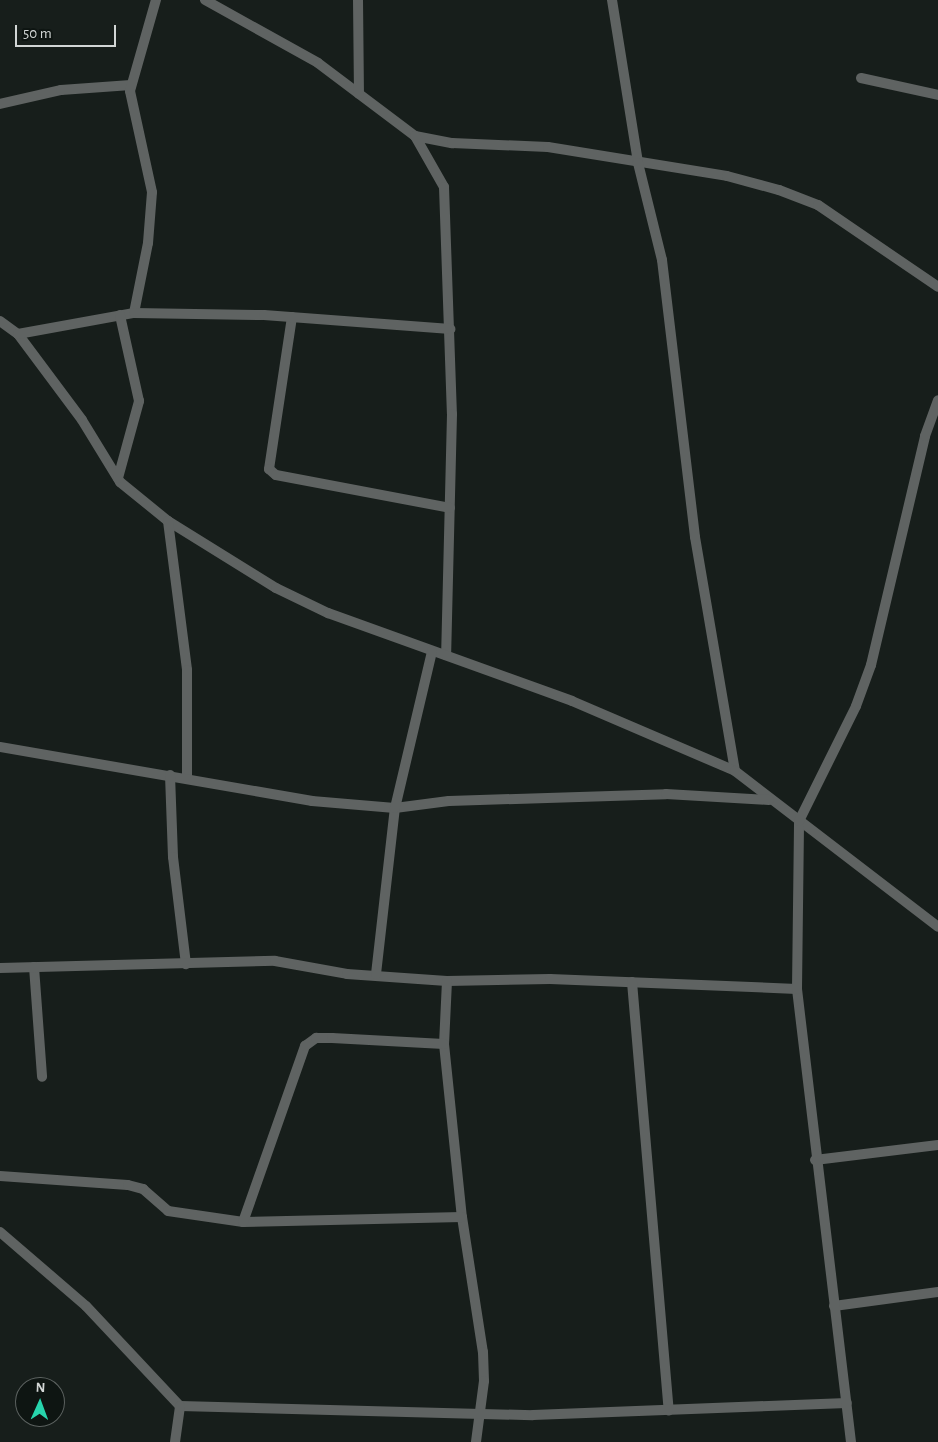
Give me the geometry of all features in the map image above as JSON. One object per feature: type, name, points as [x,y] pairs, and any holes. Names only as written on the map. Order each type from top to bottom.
[{"type":"street","points":[[134,313],[148,243],[152,192],[131,107],[131,84],[156,0]]},
{"type":"street","points":[[205,0],[318,63],[415,136],[444,187],[450,329],[450,508],[446,655]]},
{"type":"street","points":[[358,0],[359,94]]},
{"type":"street","points":[[612,0],[638,163],[662,260],[695,537],[735,771]]},
{"type":"street","points":[[861,78],[938,95]]},
{"type":"street","points":[[0,104],[61,90],[131,84]]},
{"type":"street","points":[[415,136],[452,143],[548,147],[726,176],[818,205],[938,287]]},
{"type":"street","points":[[18,334],[134,313],[292,317],[450,329]]},
{"type":"street","points":[[118,478],[139,401],[120,315]]},
{"type":"street","points":[[292,317],[269,469],[276,474],[450,508]]},
{"type":"street","points":[[0,321],[18,334],[82,420],[118,478],[168,521],[276,588],[328,613],[572,701],[735,771],[769,800],[938,927]]},
{"type":"street","points":[[851,1442],[815,1160],[798,989],[799,821],[856,706],[871,665],[925,436],[938,400]]},
{"type":"street","points":[[168,521],[187,670],[187,777]]},
{"type":"street","points":[[376,974],[395,808],[432,651]]},
{"type":"street","points":[[0,747],[170,774],[312,802],[395,808],[450,801],[666,794],[769,800]]},
{"type":"street","points":[[170,774],[173,857],[186,964]]},
{"type":"street","points":[[0,968],[275,961],[448,981],[632,982],[798,989]]},
{"type":"street","points":[[34,967],[42,1077]]},
{"type":"street","points":[[448,981],[444,1044],[462,1217],[483,1352],[484,1381],[478,1410],[476,1442]]},
{"type":"street","points":[[632,982],[669,1410]]},
{"type":"street","points":[[243,1222],[305,1046],[316,1038],[444,1044]]},
{"type":"street","points":[[815,1160],[938,1145]]},
{"type":"street","points":[[0,1176],[128,1185],[143,1189],[168,1212],[243,1222],[462,1217]]},
{"type":"street","points":[[0,1232],[86,1306],[180,1406],[359,1413],[478,1410],[533,1415],[847,1403]]},
{"type":"street","points":[[834,1306],[938,1292]]},
{"type":"street","points":[[175,1442],[180,1406]]}]
